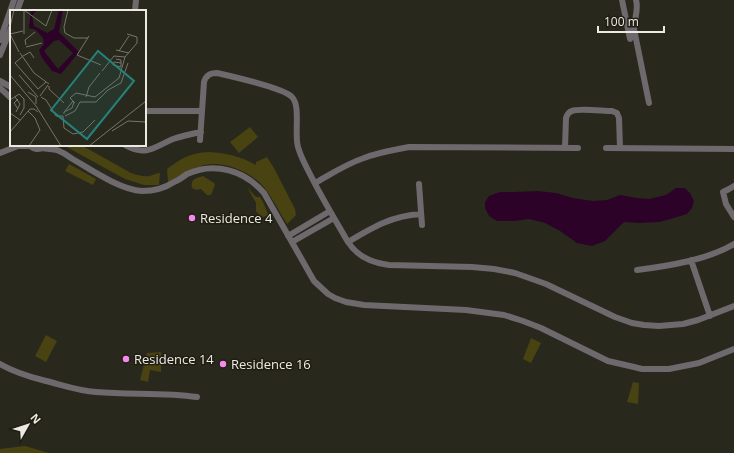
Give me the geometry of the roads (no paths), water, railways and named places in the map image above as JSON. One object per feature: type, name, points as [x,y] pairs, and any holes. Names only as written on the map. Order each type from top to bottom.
[{"type":"street","points":[[10,10],[14,0]]},
{"type":"street","points":[[17,10],[21,0]]},
{"type":"street","points":[[622,0],[630,38]]},
{"type":"street","points":[[636,0],[638,10],[634,22],[634,29],[649,103]]},
{"type":"street","points":[[0,40],[10,11]]},
{"type":"street","points":[[0,55],[10,30]]},
{"type":"street","points":[[200,140],[204,82],[207,76],[212,73],[246,80],[288,93],[294,99],[296,104],[296,137],[300,154],[314,183],[348,242],[354,250],[373,262],[383,264],[483,268],[505,271],[522,275],[556,288],[615,317],[637,324],[659,326],[675,325],[710,316],[734,306]]},
{"type":"street","points":[[0,81],[10,86]]},
{"type":"street","points":[[0,87],[4,88],[10,93]]},
{"type":"street","points":[[0,87],[10,97]]},
{"type":"street","points":[[565,148],[567,114],[571,111],[577,110],[612,111],[617,113],[619,118],[620,148]]},
{"type":"street","points":[[146,111],[202,111]]},
{"type":"street","points":[[127,146],[136,150],[149,150],[181,136],[201,132]]},
{"type":"street","points":[[0,153],[18,146],[30,146],[36,149],[44,147],[55,148],[120,185],[136,190],[147,191],[161,188],[191,173],[204,169],[224,169],[244,176],[264,194],[310,275],[318,285],[335,298],[352,304],[466,310],[504,315],[541,328],[608,361],[642,368],[669,369],[699,364],[734,349]]},
{"type":"street","points":[[314,183],[339,169],[364,158],[382,152],[409,147],[578,148]]},
{"type":"street","points":[[606,148],[734,149]]},
{"type":"street","points":[[419,184],[422,225]]},
{"type":"street","points":[[734,186],[723,192],[726,204],[734,217]]},
{"type":"street","points":[[288,236],[330,211]]},
{"type":"street","points":[[348,242],[383,222],[405,216],[421,214]]},
{"type":"street","points":[[292,242],[334,218]]},
{"type":"street","points":[[310,222],[314,229]]},
{"type":"street","points":[[637,270],[691,260],[717,252],[734,244]]},
{"type":"street","points":[[691,260],[710,316]]},
{"type":"street","points":[[0,364],[30,377],[90,391],[171,394],[197,397]]},
{"type":"place","name":"Residence 4","points":[[192,218]]},
{"type":"place","name":"Residence 14","points":[[126,359]]},
{"type":"place","name":"Residence 16","points":[[223,364]]}]
